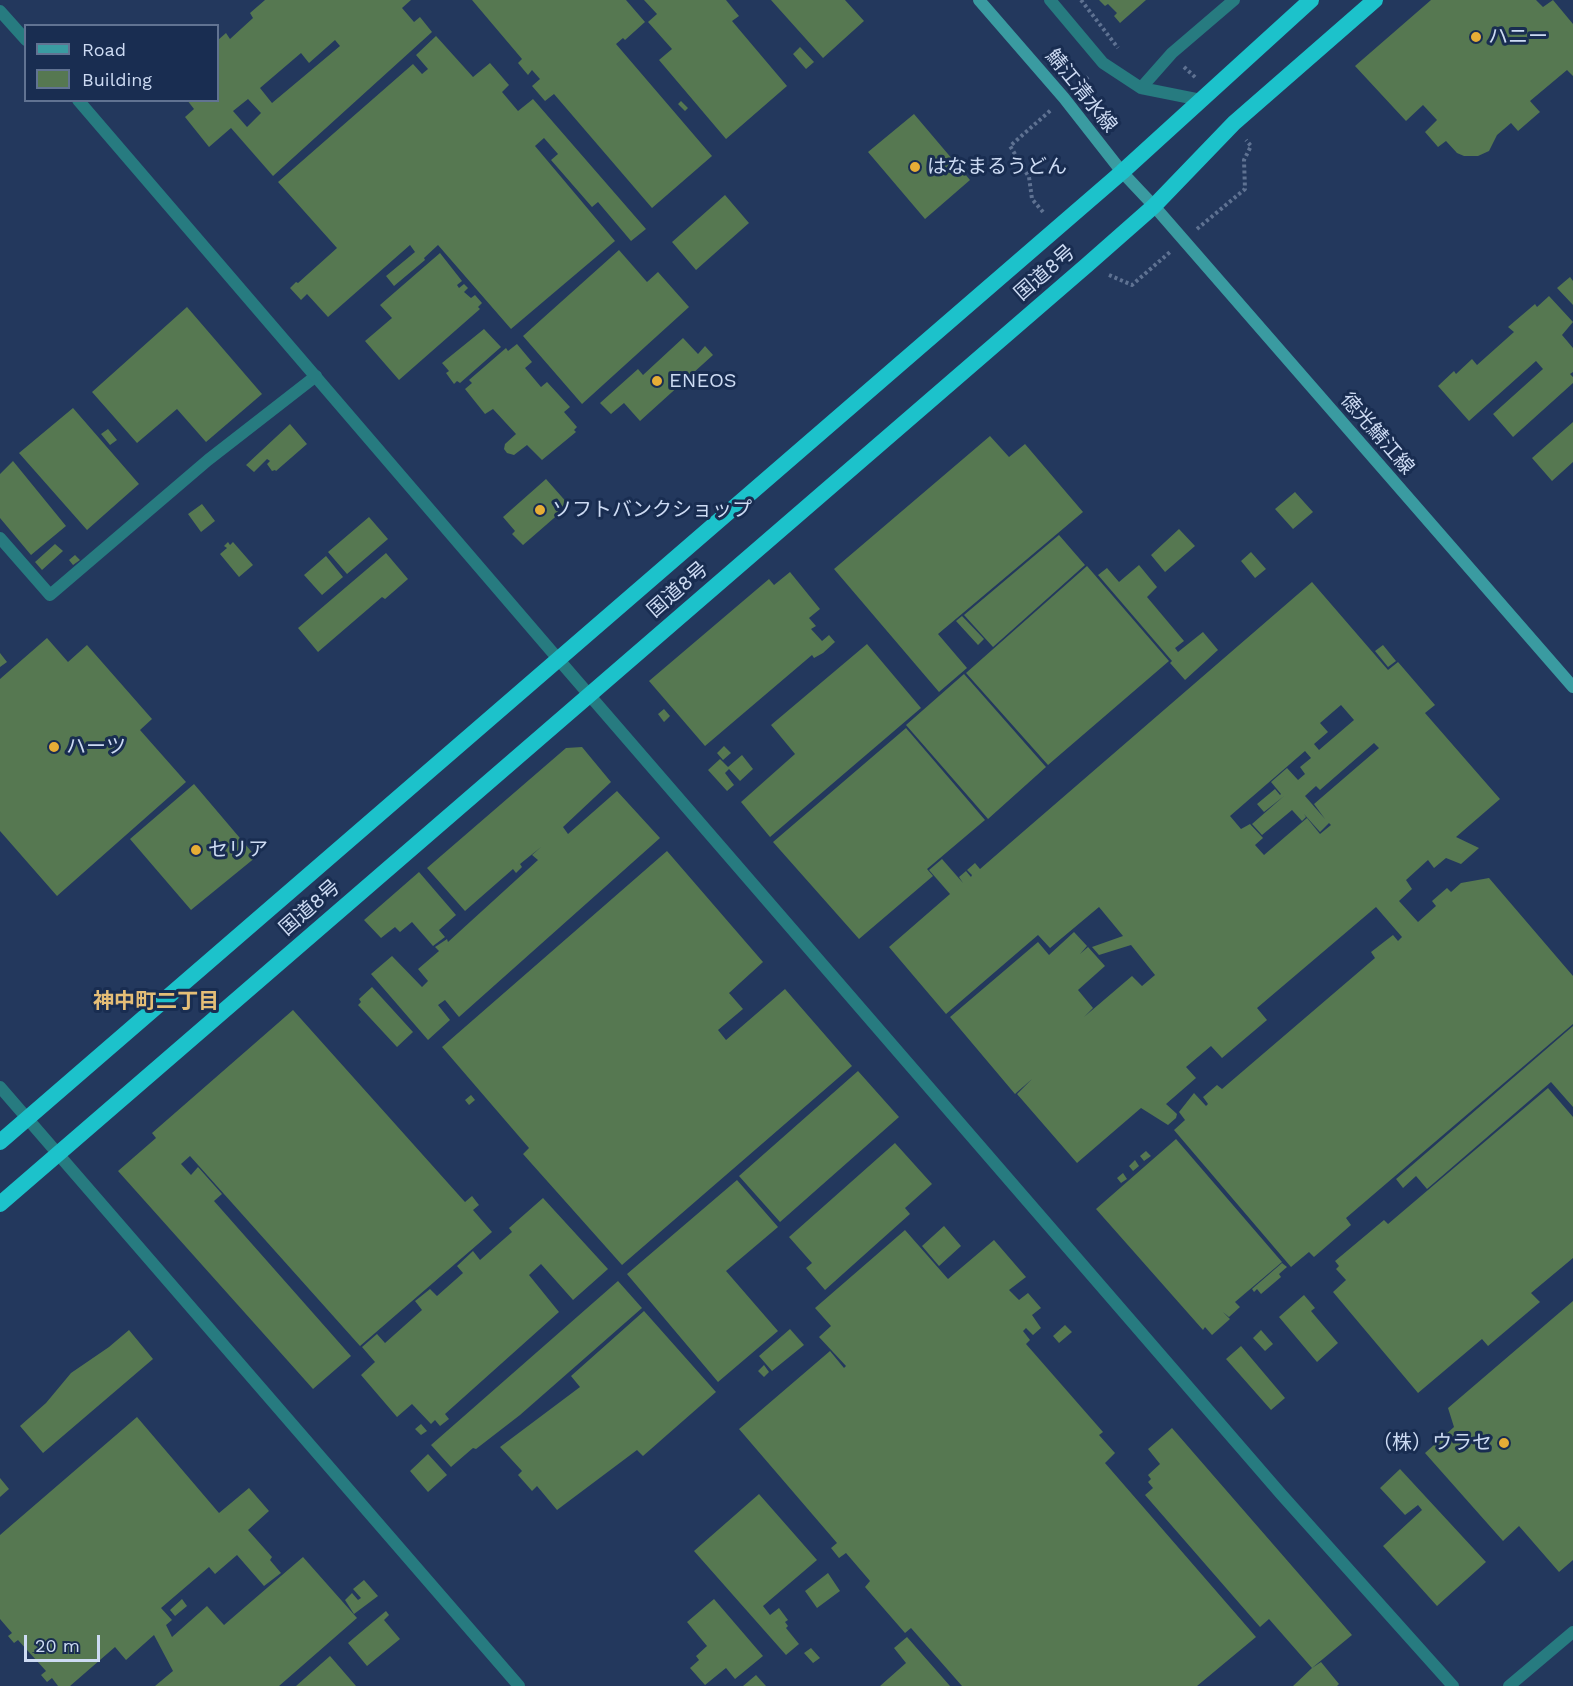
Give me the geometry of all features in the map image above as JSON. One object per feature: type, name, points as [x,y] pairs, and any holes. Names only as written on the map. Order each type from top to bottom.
[{"type":"highway","name":"国道8号","points":[[0,1142],[1122,172],[1311,0]]},
{"type":"highway","name":"国道8号","points":[[0,1204],[1154,206],[1234,123],[1376,0]]},
{"type":"main road","name":"鯖江清水線","points":[[979,0],[1064,98],[1122,172],[1154,206]]},
{"type":"main road","name":"徳光鯖江線","points":[[1154,206],[1573,687]]},
{"type":"street","points":[[1050,0],[1103,63],[1141,88],[1201,100]]},
{"type":"street","points":[[1141,88],[1172,53],[1234,0]]},
{"type":"street","points":[[0,11],[24,38]]},
{"type":"street","points":[[80,102],[559,660],[1274,1485],[1453,1686]]},
{"type":"street","points":[[0,538],[50,595],[208,460],[316,376]]},
{"type":"street","points":[[0,1087],[519,1686]]},
{"type":"street","points":[[1509,1686],[1573,1632]]},
{"type":"path","points":[[1081,0],[1120,50]]},
{"type":"building","points":[[265,0],[411,0],[402,8],[414,22],[420,17],[432,32],[273,176],[231,128],[209,147],[185,117],[194,109],[189,102],[219,102],[219,39],[226,33],[230,39],[253,18],[250,13]],"holes":[[[335,40],[340,46],[272,103],[260,88],[301,53],[309,63]],[[248,99],[261,113],[247,127],[233,111]]]},
{"type":"building","points":[[472,0],[626,0],[645,22],[625,40],[623,38],[616,44],[712,156],[652,208],[554,94],[545,101],[532,86],[540,79],[532,70],[528,75],[518,63],[522,59]]},
{"type":"building","points":[[644,0],[726,0],[739,16],[732,21],[787,86],[726,139],[659,60],[672,49],[648,22],[657,14]]},
{"type":"building","points":[[771,0],[845,0],[864,21],[823,58]]},
{"type":"building","points":[[1099,0],[1146,0],[1120,23],[1114,16],[1117,13],[1108,4],[1105,6]]},
{"type":"building","points":[[1431,0],[1536,0],[1543,7],[1553,0],[1573,24],[1573,76],[1567,70],[1530,101],[1540,112],[1518,131],[1511,123],[1497,135],[1489,151],[1478,156],[1464,156],[1457,153],[1446,141],[1438,147],[1425,132],[1437,120],[1423,105],[1406,121],[1355,66]]},
{"type":"building","points":[[436,36],[473,77],[490,63],[509,85],[502,92],[518,111],[533,99],[646,229],[631,241],[598,202],[592,207],[551,160],[558,154],[544,138],[535,146],[615,241],[511,329],[438,245],[424,258],[425,260],[394,286],[386,276],[415,252],[410,245],[328,317],[307,294],[301,300],[290,288],[337,248],[278,182],[413,64],[422,74],[428,69],[416,55]]},
{"type":"building","points":[[800,47],[814,62],[806,69],[793,54]]},
{"type":"building","points":[[681,101],[688,108],[685,111],[678,104]]},
{"type":"building","points":[[914,114],[970,180],[925,219],[868,152]]},
{"type":"building","points":[[725,195],[749,223],[696,270],[672,242]]},
{"type":"building","points":[[619,250],[647,282],[658,272],[689,307],[582,404],[523,336]]},
{"type":"building","points":[[440,253],[462,281],[457,285],[459,288],[464,284],[468,288],[464,292],[471,298],[475,295],[482,303],[478,307],[480,309],[399,380],[365,341],[392,318],[380,305]]},
{"type":"building","points":[[1570,277],[1573,281],[1573,305],[1557,288]]},
{"type":"building","points":[[1549,296],[1573,322],[1562,335],[1573,348],[1573,372],[1570,374],[1573,377],[1573,383],[1513,437],[1493,414],[1543,369],[1536,361],[1469,421],[1438,386],[1472,359],[1477,365],[1514,332],[1508,327],[1535,304],[1537,307]]},
{"type":"building","points":[[187,307],[262,394],[206,442],[177,409],[137,443],[92,392]]},
{"type":"building","points":[[484,329],[501,347],[460,383],[457,381],[454,384],[446,373],[449,371],[442,363]]},
{"type":"building","points":[[683,338],[698,354],[705,346],[713,355],[640,421],[624,403],[611,414],[600,403],[638,369],[643,375]]},
{"type":"building","points":[[517,344],[532,362],[525,368],[541,387],[547,382],[570,407],[564,412],[577,427],[574,430],[576,432],[542,460],[527,445],[514,455],[507,453],[504,449],[505,444],[516,434],[493,409],[485,414],[465,389],[472,383],[469,380],[506,348],[508,351]]},
{"type":"building","points":[[73,408],[139,484],[87,530],[19,453]]},
{"type":"building","points":[[1573,422],[1573,462],[1552,481],[1532,458]]},
{"type":"building","points":[[290,424],[307,444],[276,471],[272,471],[267,464],[270,461],[267,459],[254,472],[246,465]]},
{"type":"building","points":[[108,429],[117,440],[110,445],[101,434]]},
{"type":"building","points":[[990,436],[1009,457],[1025,444],[1083,512],[938,634],[967,668],[939,692],[834,569]]},
{"type":"building","points":[[13,461],[66,526],[31,555],[0,518],[0,474]]},
{"type":"building","points":[[546,479],[569,505],[523,545],[512,534],[515,531],[503,517]]},
{"type":"building","points":[[1295,492],[1313,512],[1293,529],[1275,509]]},
{"type":"building","points":[[202,504],[215,521],[201,532],[188,514]]},
{"type":"building","points":[[369,517],[388,539],[347,574],[328,552]]},
{"type":"building","points":[[1179,529],[1195,546],[1165,572],[1151,555]]},
{"type":"building","points":[[1059,535],[1085,565],[993,647],[964,615]]},
{"type":"building","points":[[228,542],[230,545],[233,542],[253,565],[239,577],[220,554],[227,548],[224,546]]},
{"type":"building","points":[[55,544],[63,551],[42,570],[35,562]]},
{"type":"building","points":[[1251,552],[1266,569],[1255,578],[1241,561]]},
{"type":"building","points":[[386,553],[408,579],[385,599],[382,597],[318,652],[298,628]]},
{"type":"building","points":[[75,555],[80,560],[73,565],[69,560]]},
{"type":"building","points":[[326,556],[343,577],[322,595],[304,575]]},
{"type":"building","points":[[1139,565],[1157,587],[1147,597],[1184,641],[1175,648],[1178,652],[1203,632],[1218,650],[1185,680],[1170,663],[1172,661],[1098,575],[1107,568],[1119,582]]},
{"type":"building","points":[[1087,566],[1169,661],[1048,765],[966,673]]},
{"type":"building","points":[[790,572],[820,609],[809,618],[816,626],[811,629],[822,641],[829,635],[835,642],[823,653],[814,658],[812,655],[705,746],[649,681],[769,579],[774,585]]},
{"type":"building","points":[[1312,582],[1388,670],[1398,662],[1435,705],[1425,713],[1500,799],[1456,837],[1479,848],[1461,864],[1446,858],[1434,868],[1428,860],[1406,880],[1412,889],[1399,901],[1418,922],[1436,906],[1432,901],[1447,888],[1451,892],[1461,883],[1489,878],[1573,976],[1573,1024],[1346,1218],[1351,1225],[1314,1257],[1309,1252],[1291,1267],[1174,1130],[1185,1120],[1179,1112],[1194,1093],[1206,1106],[1208,1104],[1203,1097],[1217,1085],[1222,1089],[1375,958],[1371,952],[1393,935],[1398,941],[1402,937],[1376,907],[1257,1008],[1267,1020],[1222,1058],[1211,1046],[1186,1067],[1196,1078],[1166,1104],[1177,1114],[1168,1125],[1141,1108],[1077,1163],[1017,1094],[1032,1079],[1015,1094],[950,1017],[1038,942],[1049,955],[1074,932],[1087,946],[1080,954],[1088,947],[1105,966],[1078,990],[1093,1008],[1084,1017],[1132,976],[1142,986],[1155,975],[1131,945],[1099,955],[1092,947],[1123,936],[1099,907],[1050,948],[1038,935],[946,1014],[889,947],[950,894],[929,870],[942,859],[963,883],[959,877],[966,871],[971,877],[972,875],[967,870],[975,863],[980,869]],"holes":[[[1341,705],[1354,720],[1319,750],[1314,744],[1328,732],[1320,723]],[[1374,743],[1379,748],[1314,804],[1325,819],[1305,796],[1316,786],[1320,790]],[[1305,751],[1311,758],[1300,767],[1305,774],[1298,780],[1287,768],[1271,782],[1281,794],[1275,789],[1257,804],[1264,812],[1284,796],[1252,824],[1262,835],[1292,810],[1302,821],[1306,817],[1304,814],[1320,832],[1329,823],[1331,825],[1320,834],[1307,818],[1264,855],[1255,845],[1263,838],[1250,824],[1241,829],[1230,816]]]},
{"type":"building","points":[[962,616],[984,639],[978,645],[956,621]]},
{"type":"building","points":[[47,638],[68,662],[87,645],[152,719],[140,730],[186,782],[57,896],[0,831],[0,679]]},
{"type":"building","points":[[867,644],[921,708],[770,837],[741,802],[795,754],[771,725]]},
{"type":"building","points":[[1383,645],[1396,661],[1388,667],[1375,651]]},
{"type":"building","points":[[0,653],[7,662],[0,667]]},
{"type":"building","points":[[964,674],[1046,767],[988,819],[906,725]]},
{"type":"building","points":[[664,709],[670,716],[664,722],[658,714]]},
{"type":"building","points":[[906,728],[985,820],[927,869],[933,876],[859,939],[773,842]]},
{"type":"building","points":[[724,746],[731,753],[723,760],[717,753]]},
{"type":"building","points":[[582,747],[611,782],[563,827],[568,834],[617,791],[660,838],[459,1017],[445,1000],[438,1005],[450,1020],[428,1040],[371,974],[392,956],[422,987],[428,981],[418,969],[439,951],[435,947],[447,939],[448,942],[538,860],[532,855],[541,847],[520,864],[522,867],[516,873],[513,869],[465,911],[427,868],[566,748]]},
{"type":"building","points":[[742,755],[753,769],[740,781],[729,769],[725,773],[734,785],[727,791],[708,770],[720,759],[728,767]]},
{"type":"building","points":[[194,784],[256,857],[191,910],[130,839]]},
{"type":"building","points":[[667,851],[763,962],[729,993],[743,1009],[718,1030],[726,1040],[785,989],[852,1066],[622,1265],[523,1154],[529,1148],[442,1047]]},
{"type":"building","points":[[419,872],[456,915],[439,930],[445,937],[433,946],[412,922],[400,932],[395,927],[381,938],[364,920]]},
{"type":"building","points":[[372,987],[413,1032],[397,1047],[358,1005],[361,1002],[359,999]]},
{"type":"building","points":[[293,1010],[465,1202],[472,1196],[479,1205],[473,1210],[492,1232],[360,1346],[190,1156],[181,1164],[191,1175],[198,1167],[222,1194],[214,1201],[351,1356],[313,1389],[118,1171],[156,1138],[152,1133]]},
{"type":"building","points":[[1573,1026],[1573,1107],[1551,1082],[1427,1189],[1416,1176],[1403,1188],[1396,1179]]},
{"type":"building","points":[[858,1071],[899,1117],[780,1222],[739,1176]]},
{"type":"building","points":[[1548,1088],[1573,1117],[1573,1258],[1531,1293],[1540,1302],[1488,1346],[1482,1339],[1418,1393],[1333,1292],[1346,1280],[1336,1269],[1339,1266],[1335,1261],[1384,1220],[1388,1224]]},
{"type":"building","points":[[471,1095],[475,1100],[469,1105],[465,1100]]},
{"type":"building","points":[[1176,1139],[1282,1262],[1235,1302],[1240,1307],[1229,1317],[1223,1312],[1230,1319],[1212,1335],[1205,1327],[1203,1330],[1096,1209]]},
{"type":"building","points":[[895,1143],[932,1184],[905,1208],[910,1214],[825,1290],[806,1268],[812,1263],[789,1237]]},
{"type":"building","points":[[1146,1151],[1151,1156],[1144,1161],[1140,1156]]},
{"type":"building","points":[[1135,1160],[1139,1166],[1133,1171],[1129,1166]]},
{"type":"building","points":[[1123,1173],[1127,1179],[1121,1183],[1117,1178]]},
{"type":"building","points":[[737,1180],[778,1227],[726,1271],[778,1331],[718,1382],[627,1274]]},
{"type":"building","points":[[543,1198],[608,1269],[573,1300],[541,1264],[529,1275],[559,1312],[445,1414],[449,1419],[440,1426],[435,1420],[431,1424],[412,1404],[397,1417],[361,1375],[375,1362],[362,1347],[377,1334],[385,1343],[422,1310],[415,1301],[430,1289],[437,1296],[463,1273],[457,1266],[473,1251],[480,1260],[512,1232],[509,1228]]},
{"type":"building","points":[[944,1226],[961,1246],[939,1266],[922,1246]]},
{"type":"building","points":[[905,1230],[948,1279],[994,1240],[1026,1277],[1009,1290],[1019,1300],[1028,1293],[1041,1308],[1032,1315],[1041,1328],[1033,1335],[1026,1328],[1023,1331],[1030,1340],[1026,1344],[1103,1432],[1099,1435],[1115,1453],[1105,1463],[1256,1637],[1197,1686],[962,1686],[911,1628],[905,1633],[865,1587],[870,1581],[846,1553],[839,1558],[831,1548],[837,1543],[739,1429],[830,1351],[844,1368],[846,1366],[819,1337],[831,1326],[815,1308]]},
{"type":"building","points":[[1282,1263],[1287,1267],[1279,1274],[1281,1277],[1261,1294],[1257,1289],[1254,1292],[1252,1289]]},
{"type":"building","points":[[618,1281],[642,1308],[520,1415],[476,1449],[473,1448],[451,1467],[431,1445]]},
{"type":"building","points":[[1304,1295],[1315,1308],[1311,1311],[1338,1343],[1317,1362],[1279,1317]]},
{"type":"building","name":"（株）ウラセ","points":[[1573,1301],[1573,1560],[1559,1572],[1519,1526],[1503,1541],[1425,1453],[1454,1427],[1448,1408]]},
{"type":"building","points":[[644,1311],[716,1392],[643,1456],[637,1450],[557,1510],[537,1486],[532,1491],[518,1475],[522,1471],[500,1447],[580,1387],[571,1376]]},
{"type":"building","points":[[1065,1325],[1072,1332],[1059,1343],[1053,1336]]},
{"type":"building","points":[[790,1329],[804,1345],[772,1371],[759,1356]]},
{"type":"building","points":[[129,1330],[153,1359],[43,1453],[20,1426],[46,1403],[71,1373]]},
{"type":"building","points":[[1261,1330],[1273,1344],[1265,1351],[1253,1338]]},
{"type":"building","points":[[1241,1346],[1285,1398],[1271,1410],[1226,1359]]},
{"type":"building","points":[[764,1365],[769,1372],[764,1377],[758,1371]]},
{"type":"building","points":[[137,1417],[219,1513],[249,1488],[269,1511],[248,1530],[272,1557],[270,1560],[281,1573],[264,1586],[237,1555],[215,1574],[209,1567],[161,1608],[172,1620],[166,1625],[172,1637],[207,1606],[224,1625],[303,1557],[357,1618],[279,1686],[155,1686],[173,1671],[154,1635],[126,1660],[115,1647],[70,1686],[58,1686],[52,1678],[47,1682],[41,1675],[46,1671],[18,1640],[14,1643],[8,1636],[12,1633],[0,1619],[0,1535]]},
{"type":"building","points":[[421,1424],[427,1431],[421,1435],[415,1429]]},
{"type":"building","points":[[1172,1428],[1352,1635],[1312,1668],[1269,1619],[1260,1627],[1145,1495],[1153,1488],[1148,1482],[1151,1479],[1148,1475],[1160,1464],[1148,1449]]},
{"type":"building","points":[[428,1454],[447,1475],[428,1492],[410,1471]]},
{"type":"building","points":[[1400,1469],[1486,1562],[1437,1606],[1383,1546],[1422,1510],[1418,1505],[1405,1515],[1380,1488]]},
{"type":"building","points":[[0,1478],[9,1489],[0,1497]]},
{"type":"building","points":[[759,1494],[817,1560],[763,1606],[770,1615],[779,1608],[788,1620],[785,1622],[788,1626],[786,1628],[799,1644],[786,1655],[694,1551]]},
{"type":"building","points":[[828,1573],[840,1591],[817,1608],[805,1591]]},
{"type":"building","points":[[364,1580],[378,1596],[354,1614],[345,1600],[352,1593],[358,1600],[361,1598],[353,1589]]},
{"type":"building","points":[[182,1599],[187,1606],[175,1616],[170,1610]]},
{"type":"building","points":[[714,1599],[763,1656],[735,1679],[726,1668],[705,1685],[690,1668],[699,1660],[696,1656],[707,1646],[687,1622]]},
{"type":"building","points":[[386,1611],[389,1615],[384,1620],[400,1639],[367,1666],[348,1643]]},
{"type":"building","points":[[907,1637],[950,1686],[880,1686],[906,1663],[894,1648]]},
{"type":"building","points":[[811,1648],[820,1658],[813,1663],[804,1653]]},
{"type":"building","points":[[330,1656],[356,1686],[296,1686]]},
{"type":"building","points":[[1321,1662],[1339,1684],[1337,1686],[1293,1686]]},
{"type":"building","points":[[756,1675],[766,1686],[743,1686]]},
{"type":"place","name":"ハニー","points":[[1476,37]]},
{"type":"place","name":"はなまるうどん","points":[[915,167]]},
{"type":"place","name":"ENEOS","points":[[657,381]]},
{"type":"place","name":"ソフトバンクショップ","points":[[540,510]]},
{"type":"place","name":"ハーツ","points":[[54,747]]},
{"type":"place","name":"セリア","points":[[196,850]]},
{"type":"place","name":"（株）ウラセ","points":[[1504,1443]]},
{"type":"district","name":"神中町二丁目","points":[[156,1002]]}]
